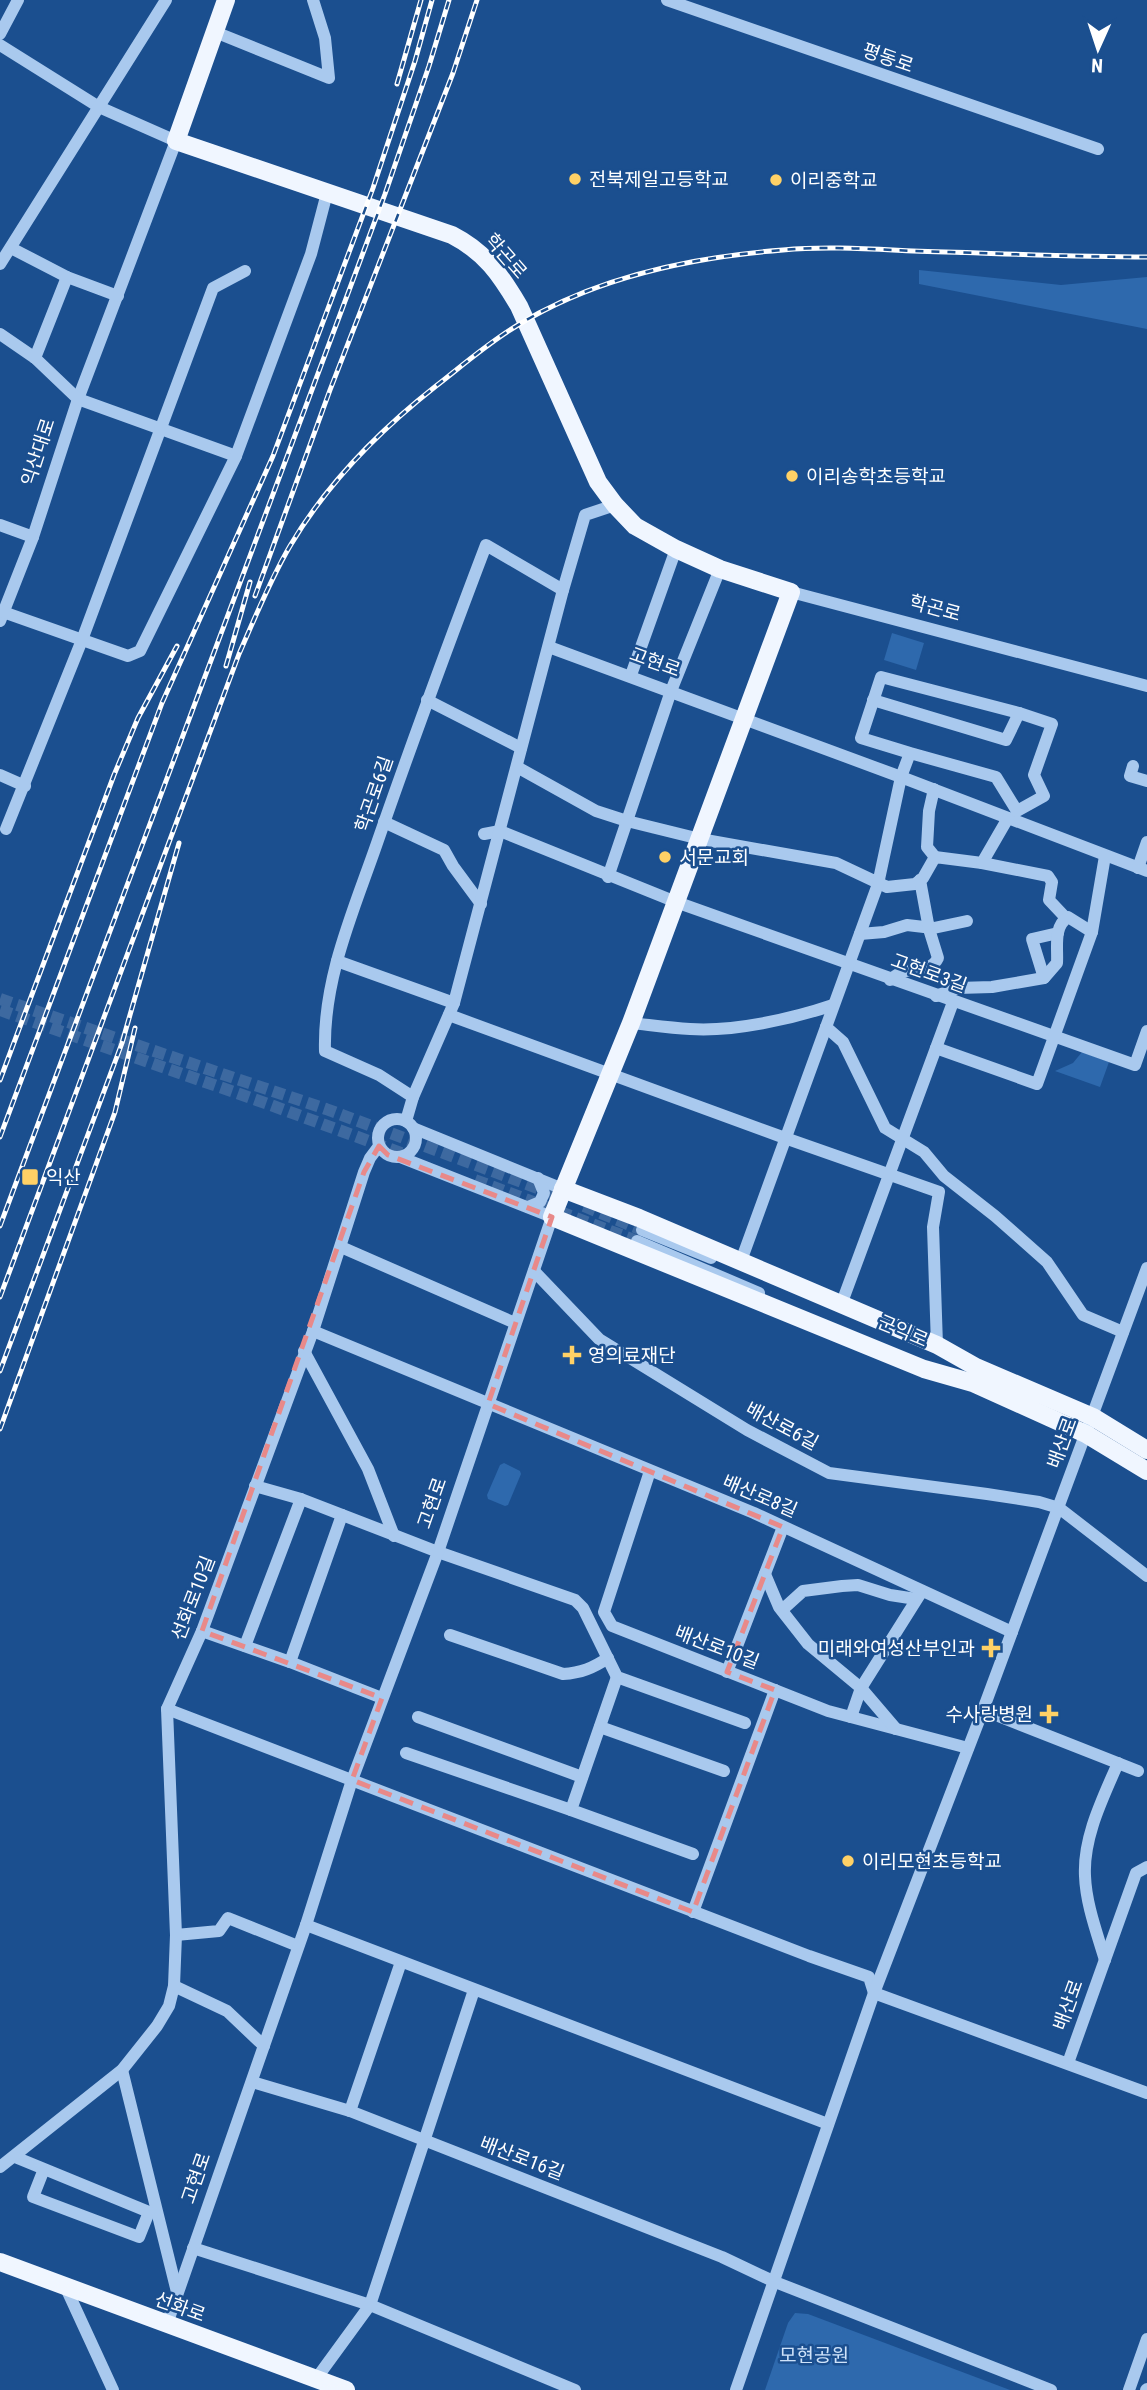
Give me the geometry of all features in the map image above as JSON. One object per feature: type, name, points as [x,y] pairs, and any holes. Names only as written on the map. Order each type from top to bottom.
[{"type":"main road","name":"익산대로","points":[[176,141],[226,0]]},
{"type":"main road","name":"학곤로","points":[[176,141],[452,235],[473,246],[505,281],[519,306],[598,482],[615,505],[635,526],[676,549],[720,569],[791,592]]},
{"type":"main road","name":"고현로","points":[[552,1217],[631,1023],[791,592]]},
{"type":"main road","points":[[563,1188],[637,1234],[924,1370],[975,1375]]},
{"type":"main road","points":[[552,1217],[637,1234],[741,1261],[937,1345],[975,1375],[1147,1450]]},
{"type":"main road","points":[[1089,1425],[1147,1471]]},
{"type":"main road","name":"선화로","points":[[0,2262],[346,2390]]},
{"type":"street","points":[[0,34],[18,0]]},
{"type":"street","points":[[0,264],[166,0]]},
{"type":"street","points":[[215,32],[330,78],[326,38],[313,0]]},
{"type":"street","name":"평동로","points":[[667,0],[1098,149]]},
{"type":"street","points":[[0,45],[99,107],[176,141]]},
{"type":"street","name":"익산대로","points":[[1,615],[33,537],[78,399],[176,141]]},
{"type":"street","points":[[1,615],[128,656],[140,651],[236,456],[311,254],[327,192]]},
{"type":"street","points":[[10,248],[67,277],[118,296]]},
{"type":"street","points":[[6,829],[82,640],[213,288],[245,271]]},
{"type":"street","points":[[34,358],[67,277]]},
{"type":"street","points":[[0,334],[34,358],[78,399],[236,456]]},
{"type":"street","points":[[400,1157],[411,1151],[416,1140],[410,1124],[413,1097],[451,1009],[585,515],[615,505]]},
{"type":"street","points":[[0,525],[33,537]]},
{"type":"street","name":"학곤로6길","points":[[413,1097],[379,1075],[324,1051],[327,1006],[337,961],[427,699],[486,545],[563,590]]},
{"type":"street","points":[[631,675],[676,549]]},
{"type":"street","points":[[608,877],[671,691],[720,569]]},
{"type":"street","name":"학곤로","points":[[791,592],[1147,686]]},
{"type":"street","name":"고현로","points":[[549,647],[745,719]]},
{"type":"street","points":[[881,677],[1019,713],[1052,724],[1034,775],[1044,796],[1017,811],[996,777],[861,738],[881,677]]},
{"type":"street","points":[[427,699],[521,748]]},
{"type":"street","points":[[873,700],[1006,740],[1019,713]]},
{"type":"street","points":[[745,719],[1142,869],[1147,842]]},
{"type":"street","points":[[741,1261],[878,884],[901,777],[910,752]]},
{"type":"street","points":[[1133,766],[1130,776],[1147,781]]},
{"type":"street","points":[[517,767],[596,811],[700,839],[836,863],[887,887],[915,884],[935,857]]},
{"type":"street","points":[[0,775],[25,786]]},
{"type":"street","points":[[933,789],[928,846],[935,857]]},
{"type":"street","points":[[982,863],[1007,818]]},
{"type":"street","points":[[384,822],[444,850],[481,904]]},
{"type":"street","points":[[484,834],[500,831],[608,877],[676,902]]},
{"type":"street","points":[[936,1048],[1037,1084],[1052,1037],[1093,932],[1105,856]]},
{"type":"street","points":[[935,857],[1048,876],[1052,882],[1049,900],[1066,918],[1093,932]]},
{"type":"street","points":[[890,980],[900,973],[927,968],[937,962],[920,880]]},
{"type":"street","name":"고현로3길","points":[[676,902],[1135,1065],[1147,1031]]},
{"type":"street","points":[[936,996],[958,988],[992,987],[1044,978],[1057,963],[1058,933],[1061,922],[1066,918]]},
{"type":"street","points":[[860,934],[884,932],[906,925],[924,927],[967,921]]},
{"type":"street","points":[[1044,978],[1032,939],[1058,933]]},
{"type":"street","points":[[337,961],[610,1074],[890,1175]]},
{"type":"street","points":[[841,1305],[953,1002]]},
{"type":"street","points":[[631,1023],[692,1030],[798,1017],[833,1006]]},
{"type":"street","points":[[826,1027],[843,1042],[885,1128],[924,1152],[944,1176],[1047,1262],[1083,1314],[1124,1332]]},
{"type":"street","points":[[552,1217],[400,1157],[388,1155],[379,1146],[378,1133],[385,1123],[396,1119],[563,1188]]},
{"type":"street","name":"선화로10길","points":[[0,2167],[122,2070],[169,2006],[174,1986],[176,1934],[167,1709],[202,1631],[313,1331],[364,1172],[379,1146]]},
{"type":"street","name":"군익로","points":[[890,1175],[939,1192],[933,1227],[937,1345]]},
{"type":"street","points":[[528,1207],[540,1202],[544,1193],[538,1178]]},
{"type":"street","name":"고현로","points":[[167,2324],[306,1925],[352,1780],[438,1552],[552,1217]]},
{"type":"street","points":[[341,1247],[515,1323]]},
{"type":"street","name":"배산로","points":[[736,2390],[874,1993],[983,1710],[1147,1268]]},
{"type":"street","name":"배산로6길","points":[[534,1271],[599,1339],[747,1430],[829,1473],[987,1494],[1059,1508]]},
{"type":"street","name":"배산로8길","points":[[313,1331],[783,1527],[919,1595],[1012,1632]]},
{"type":"street","points":[[304,1351],[368,1469],[394,1536]]},
{"type":"street","name":"배산로10길","points":[[650,1471],[604,1612],[612,1626],[828,1711],[968,1748]]},
{"type":"street","points":[[255,1486],[301,1499],[394,1536],[575,1600],[583,1608],[617,1677],[571,1810]]},
{"type":"street","points":[[245,1646],[301,1499]]},
{"type":"street","points":[[1059,1508],[1147,1576]]},
{"type":"street","points":[[290,1662],[342,1515]]},
{"type":"street","points":[[727,1672],[783,1527]]},
{"type":"street","points":[[765,1574],[782,1610],[808,1644],[861,1688],[896,1729]]},
{"type":"street","points":[[782,1610],[803,1591],[850,1585],[890,1595],[919,1595]]},
{"type":"street","points":[[851,1717],[861,1688],[919,1595]]},
{"type":"street","points":[[202,1631],[382,1698]]},
{"type":"street","points":[[450,1635],[563,1674],[591,1669],[608,1658]]},
{"type":"street","points":[[617,1677],[745,1723]]},
{"type":"street","points":[[693,1912],[775,1690]]},
{"type":"street","points":[[167,1709],[869,1977],[874,1993]]},
{"type":"street","points":[[983,1710],[1138,1771]]},
{"type":"street","points":[[418,1717],[582,1777]]},
{"type":"street","points":[[600,1727],[724,1771]]},
{"type":"street","points":[[406,1753],[694,1854]]},
{"type":"street","points":[[1105,1960],[1088,1898],[1086,1859],[1094,1823],[1118,1763]]},
{"type":"street","name":"배산로","points":[[874,1993],[1068,2063],[1136,1873],[1147,1867]]},
{"type":"street","points":[[176,1934],[219,1931],[228,1918],[298,1946]]},
{"type":"street","points":[[306,1925],[828,2124]]},
{"type":"street","points":[[350,2111],[401,1962]]},
{"type":"street","points":[[174,1986],[227,2011],[264,2046]]},
{"type":"street","points":[[316,2379],[370,2305],[474,1990]]},
{"type":"street","points":[[1068,2063],[1147,2093]]},
{"type":"street","points":[[122,2070],[178,2292]]},
{"type":"street","name":"배산로16길","points":[[252,2082],[350,2111],[1051,2390]]},
{"type":"street","points":[[15,2157],[149,2212],[139,2237],[33,2197],[44,2169]]},
{"type":"street","points":[[194,2248],[370,2305],[575,2390]]},
{"type":"street","points":[[66,2288],[113,2390]]},
{"type":"street","points":[[1129,2390],[1147,2339]]},
{"type":"highlighted area","points":[[379,1146],[388,1155],[552,1217],[488,1404],[783,1527],[727,1672],[775,1690],[693,1912],[352,1780],[382,1698],[202,1631],[364,1172]]},
{"type":"green space","points":[[919,270],[1061,285],[1147,277],[1147,329],[919,284]]},
{"type":"green space","points":[[892,633],[924,643],[916,670],[884,660]]},
{"type":"green space","points":[[1082,1052],[1109,1062],[1100,1087],[1055,1071],[1073,1063]]},
{"type":"green space","points":[[504,1463],[521,1474],[508,1505],[505,1506],[488,1499],[487,1495],[500,1465]]},
{"type":"green space","name":"모현공원","points":[[795,2313],[808,2314],[1010,2390],[765,2390],[788,2323]]},
{"type":"tunnel","points":[[0,999],[326,1109],[567,1199]]},
{"type":"tunnel","points":[[0,1010],[412,1157]]},
{"type":"tunnel","points":[[475,1180],[637,1241]]},
{"type":"tunnel","points":[[584,1206],[642,1230]]},
{"type":"railway","points":[[397,84],[421,0]]},
{"type":"railway","points":[[0,1137],[162,703],[273,456],[373,188],[432,0]]},
{"type":"railway","points":[[0,1226],[385,194],[449,0]]},
{"type":"railway","points":[[255,596],[330,390],[453,73],[477,0]]},
{"type":"railway","points":[[0,1297],[239,654],[263,599],[290,546],[320,501],[395,421],[486,347],[548,308],[612,282],[680,264],[749,253],[815,248],[1147,257]]},
{"type":"railway","points":[[226,666],[250,582]]},
{"type":"railway","points":[[0,1080],[114,775],[138,718],[177,646]]},
{"type":"railway","points":[[0,1371],[122,1043],[179,843]]},
{"type":"railway","points":[[0,1429],[115,1112],[135,1028]]},
{"type":"place","name":"전북제일고등학교","points":[[575,179]]},
{"type":"place","name":"이리중학교","points":[[776,180]]},
{"type":"place","name":"이리송학초등학교","points":[[792,476]]},
{"type":"place","name":"서문교회","points":[[665,857]]},
{"type":"place","name":"익산","points":[[30,1177]]},
{"type":"place","name":"영의료재단","points":[[572,1355]]},
{"type":"place","name":"미래와여성산부인과","points":[[991,1648]]},
{"type":"place","name":"수사랑병원","points":[[1049,1714]]},
{"type":"place","name":"이리모현초등학교","points":[[848,1861]]}]
